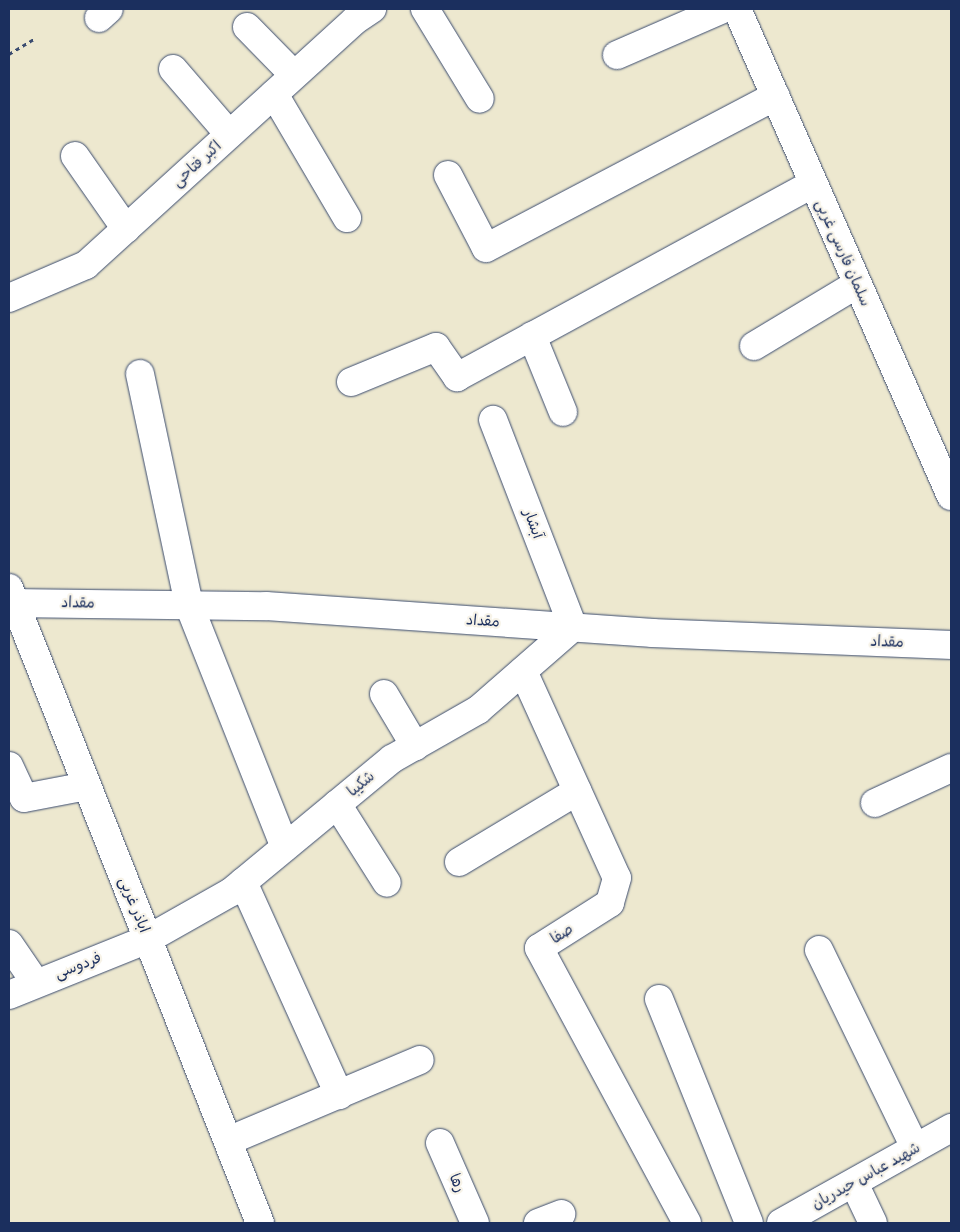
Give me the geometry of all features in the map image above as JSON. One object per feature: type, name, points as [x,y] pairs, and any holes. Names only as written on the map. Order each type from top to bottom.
[{"type":"street","name":"اکبر فتاحی","points":[[9,298],[86,264],[354,21],[372,9]]},
{"type":"street","points":[[425,9],[480,99]]},
{"type":"street","points":[[617,55],[723,9]]},
{"type":"street","name":"سلمان فارسی غربی","points":[[737,9],[951,496]]},
{"type":"street","points":[[247,27],[294,75]]},
{"type":"street","points":[[173,69],[229,134]]},
{"type":"street","points":[[274,94],[347,218]]},
{"type":"street","points":[[448,175],[486,248],[775,96]]},
{"type":"street","points":[[75,156],[126,229]]},
{"type":"street","points":[[350,382],[436,347],[457,377],[813,184]]},
{"type":"street","points":[[754,346],[857,284]]},
{"type":"street","points":[[532,336],[563,412]]},
{"type":"street","points":[[140,374],[189,605],[286,847]]},
{"type":"street","name":"آبشار","points":[[493,420],[573,627]]},
{"type":"street","name":"مقداد","points":[[11,598],[266,606],[573,627],[951,644]]},
{"type":"street","name":"اباذر غربی","points":[[11,598],[260,1223]]},
{"type":"street","name":"شکیبا","points":[[148,939],[243,882],[392,759],[478,710],[573,627]]},
{"type":"street","name":"صفا","points":[[523,671],[616,878],[610,903],[539,948],[687,1223]]},
{"type":"street","points":[[384,694],[415,746]]},
{"type":"street","points":[[9,766],[24,798],[87,786]]},
{"type":"street","points":[[875,803],[951,768]]},
{"type":"street","points":[[459,862],[577,791]]},
{"type":"street","points":[[337,804],[387,883]]},
{"type":"street","points":[[243,882],[340,1096]]},
{"type":"street","name":"فردوسی","points":[[9,995],[35,982],[148,939]]},
{"type":"street","points":[[9,944],[35,982]]},
{"type":"street","points":[[819,950],[915,1148]]},
{"type":"street","points":[[659,999],[749,1223]]},
{"type":"street","points":[[228,1141],[340,1096],[420,1060]]},
{"type":"street","name":"شهید عباس حیدریان","points":[[782,1223],[951,1128]]},
{"type":"street","name":"رها","points":[[440,1143],[475,1223]]},
{"type":"street","points":[[854,1183],[873,1223]]},
{"type":"path","points":[[9,54],[34,39]]}]
